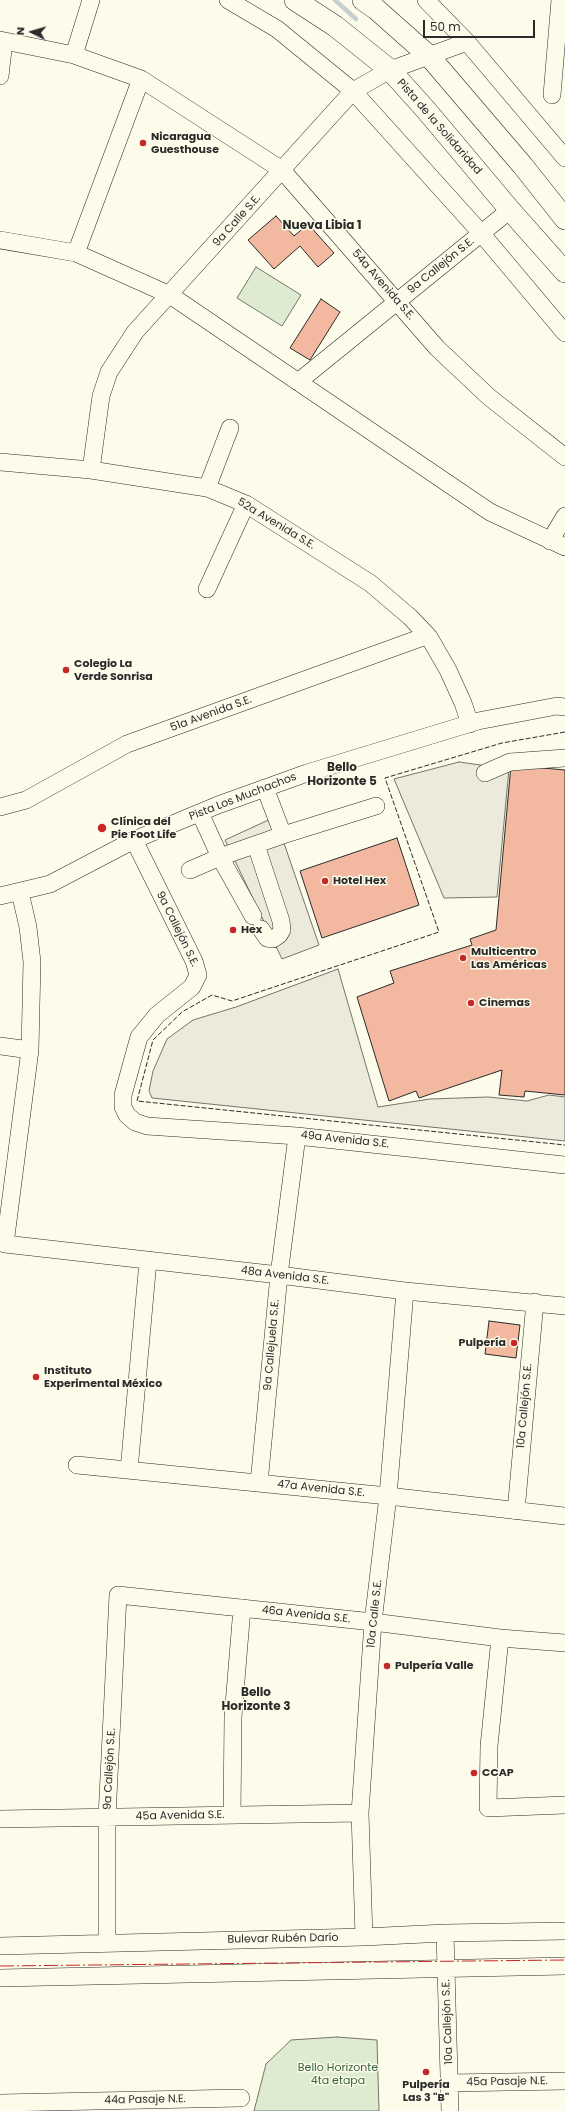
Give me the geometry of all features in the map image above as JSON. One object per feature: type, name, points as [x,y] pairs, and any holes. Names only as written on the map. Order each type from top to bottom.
[{"type":"main road","name":"Pista de la Solidaridad","points":[[296,0],[335,26],[390,70],[565,272]]},
{"type":"main road","points":[[363,0],[376,9],[430,56],[524,166],[565,219]]},
{"type":"street","points":[[74,54],[91,0]]},
{"type":"street","points":[[228,0],[277,29],[353,91],[482,233],[565,333]]},
{"type":"street","points":[[426,0],[467,42],[565,158]]},
{"type":"street","points":[[552,95],[560,0]]},
{"type":"street","points":[[0,76],[2,41]]},
{"type":"street","name":"54a Avenida S.E.","points":[[2,41],[74,54],[141,78],[282,170],[398,301],[437,348],[489,397],[565,457]]},
{"type":"street","name":"9a Calle S.E.","points":[[91,470],[101,396],[109,372],[135,332],[353,91],[390,70],[467,42]]},
{"type":"street","points":[[76,253],[141,78]]},
{"type":"street","name":"9a Callejón S.E.","points":[[298,382],[510,210]]},
{"type":"street","points":[[0,240],[76,253],[170,295],[490,512],[558,544],[565,516]]},
{"type":"street","points":[[207,488],[230,428]]},
{"type":"street","name":"52a Avenida S.E.","points":[[0,462],[91,470],[207,488],[246,504],[370,583],[430,637]]},
{"type":"street","points":[[207,589],[246,504]]},
{"type":"street","name":"51a Avenida S.E.","points":[[0,807],[26,800],[126,744],[426,636],[430,637]]},
{"type":"street","points":[[430,637],[448,670],[463,703],[470,724]]},
{"type":"street","name":"Pista Los Muchachos","points":[[0,896],[50,884],[134,840],[200,813],[307,773],[470,724],[557,706],[565,707]]},
{"type":"street","points":[[485,773],[510,762],[565,758]]},
{"type":"street","points":[[265,788],[283,835]]},
{"type":"street","points":[[190,870],[220,857],[283,835],[376,806]]},
{"type":"street","points":[[200,813],[220,857],[257,923],[267,938],[273,939],[279,935],[282,930],[281,921],[256,845]]},
{"type":"street","name":"9a Callejón S.E.","points":[[127,1115],[123,1107],[123,1094],[139,1037],[157,1015],[192,987],[198,975],[194,961],[134,840]]},
{"type":"street","points":[[0,1046],[30,1050],[32,962],[28,927],[20,892]]},
{"type":"street","name":"48a Avenida S.E.","points":[[30,1050],[5,1244],[405,1291],[565,1306]]},
{"type":"street","name":"49a Avenida S.E.","points":[[127,1115],[135,1122],[147,1126],[297,1136],[565,1165]]},
{"type":"street","name":"9a Callejuela S.E.","points":[[259,1483],[279,1275],[297,1136]]},
{"type":"street","points":[[129,1470],[148,1261]]},
{"type":"street","name":"10a Calle S.E.","points":[[364,1937],[360,1813],[373,1622],[388,1496],[405,1291]]},
{"type":"street","name":"10a Callejón S.E.","points":[[516,1511],[535,1302]]},
{"type":"street","name":"47a Avenida S.E.","points":[[77,1465],[388,1496],[565,1516]]},
{"type":"street","name":"9a Callejón S.E.","points":[[107,1942],[107,1817],[118,1595]]},
{"type":"street","name":"46a Avenida S.E.","points":[[118,1595],[373,1622],[500,1638],[565,1643]]},
{"type":"street","points":[[232,1815],[233,1717],[242,1608]]},
{"type":"street","points":[[500,1638],[489,1746],[488,1808],[565,1805]]},
{"type":"street","name":"45a Avenida S.E.","points":[[0,1819],[360,1813]]},
{"type":"street","name":"Bulevar Rubén Darío","points":[[0,1946],[565,1931]]},
{"type":"street","name":"10a Callejón S.E.","points":[[445,1933],[450,2111]]},
{"type":"street","points":[[0,1978],[565,1966]]},
{"type":"street","name":"45a Pasaje N.E.","points":[[450,2083],[565,2081]]},
{"type":"street","name":"44a Pasaje N.E.","points":[[0,2103],[241,2098]]},
{"type":"green space","points":[[256,267],[301,295],[282,326],[237,298]]},
{"type":"green space","name":"Bello Horizonte 4ta etapa","points":[[337,2037],[377,2040],[379,2111],[254,2111],[266,2064],[291,2040]]},
{"type":"shaded area","points":[[459,762],[509,769],[497,897],[444,898],[394,779]]},
{"type":"shaded area","points":[[275,817],[319,945],[282,959],[225,840]]},
{"type":"shaded area","points":[[338,969],[378,1107],[430,1099],[488,1097],[527,1101],[549,1095],[565,1097],[565,1141],[152,1098],[149,1091],[153,1071],[167,1039],[193,1020],[236,1007]]},
{"type":"building","points":[[276,216],[294,236],[308,224],[334,253],[318,267],[300,246],[274,269],[248,240]]},
{"type":"building","points":[[321,299],[340,312],[310,360],[290,348]]},
{"type":"building","points":[[511,765],[565,770],[565,1095],[525,1091],[524,1097],[499,1095],[502,1070],[419,1098],[416,1091],[389,1101],[357,997],[394,983],[390,971],[472,945],[470,939],[496,930]]},
{"type":"building","points":[[397,838],[419,905],[322,938],[300,871]]},
{"type":"building","points":[[489,1321],[520,1325],[516,1358],[485,1354]]},
{"type":"waterway","points":[[335,0],[356,19]]},
{"type":"fence","points":[[565,732],[502,743],[385,778],[439,932],[232,1001],[212,995],[182,1012],[153,1040],[137,1101],[565,1145]]},
{"type":"power","points":[[0,1966],[565,1960]]},
{"type":"place","name":"Nicaragua Guesthouse","points":[[143,143]]},
{"type":"place","name":"Colegio La Verde Sonrisa","points":[[66,670]]},
{"type":"place","name":"Clínica del Pie Foot Life","points":[[102,828]]},
{"type":"place","name":"Hotel Hex","points":[[325,881]]},
{"type":"place","name":"Hex","points":[[233,930]]},
{"type":"place","name":"Multicentro Las Américas","points":[[463,958]]},
{"type":"place","name":"Cinemas","points":[[471,1003]]},
{"type":"place","name":"Pulpería","points":[[514,1343]]},
{"type":"place","name":"Instituto Experimental México","points":[[36,1377]]},
{"type":"place","name":"Pulpería Valle","points":[[387,1666]]},
{"type":"place","name":"CCAP","points":[[474,1773]]},
{"type":"place","name":"Pulpería Las 3 \"B\"","points":[[426,2072]]},
{"type":"district","name":"Nueva Libia 1","points":[[322,226]]},
{"type":"district","name":"Bello Horizonte 5","points":[[342,775]]},
{"type":"district","name":"Bello Horizonte 3","points":[[256,1700]]}]
